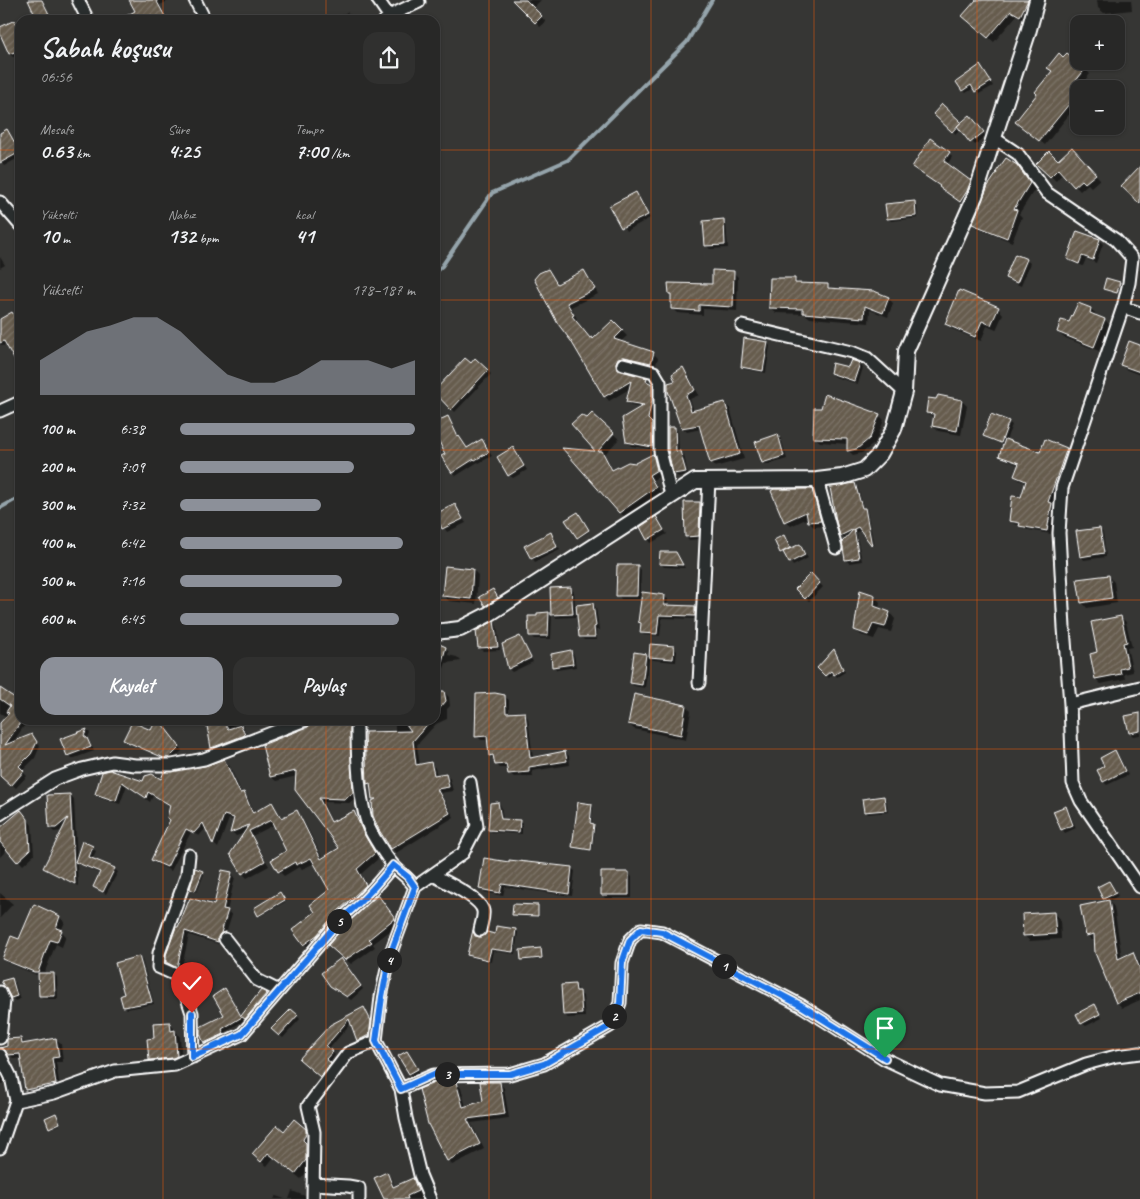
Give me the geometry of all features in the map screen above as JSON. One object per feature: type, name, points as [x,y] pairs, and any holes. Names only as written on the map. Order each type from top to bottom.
[{"type":"street","points":[[78,0],[86,15]]},
{"type":"street","points":[[196,0],[203,15]]},
{"type":"street","points":[[378,0],[386,15]]},
{"type":"street","points":[[440,631],[460,629],[489,614],[695,480],[817,480],[842,477],[864,470],[880,454],[894,429],[904,392],[906,351],[974,196],[1028,33],[1037,0]]},
{"type":"street","points":[[393,15],[419,2]]},
{"type":"street","points":[[994,138],[1018,154],[1047,193],[1136,255],[1123,307],[1062,488],[1059,532],[1073,783],[1082,801],[1140,886]]},
{"type":"street","points":[[0,202],[15,219]]},
{"type":"street","points":[[1123,307],[1140,313]]},
{"type":"street","points":[[742,326],[852,352],[867,358],[904,392]]},
{"type":"street","points":[[623,364],[654,372],[660,382],[660,451],[671,495]]},
{"type":"street","points":[[0,412],[15,404]]},
{"type":"street","points":[[698,683],[709,480]]},
{"type":"street","points":[[817,480],[836,548]]},
{"type":"street","points":[[1070,704],[1140,687]]},
{"type":"street","points":[[0,814],[55,780],[82,769],[112,762],[136,765],[172,764],[204,759],[292,725]]},
{"type":"street","points":[[357,728],[362,799],[368,826],[393,865],[408,877],[415,887]]},
{"type":"street","points":[[430,1199],[420,1175],[401,1089],[376,1041],[390,955],[415,887],[463,853],[478,826],[470,782]]},
{"type":"street","points":[[189,855],[187,874],[159,953],[158,966],[180,977],[192,1013],[192,1057]]},
{"type":"street","points":[[16,1101],[54,1092],[115,1071],[175,1065],[242,1034],[341,919],[377,886],[393,865]]},
{"type":"street","points":[[433,875],[471,895],[480,904],[483,910],[480,930]]},
{"type":"street","points":[[401,1089],[434,1074],[510,1074],[544,1064],[610,1026],[620,1003],[622,963],[630,940],[641,929],[662,932],[802,1006],[885,1058],[940,1085],[985,1093],[1018,1092],[1086,1064],[1116,1056],[1140,1053]]},
{"type":"street","points":[[225,939],[257,980],[279,991]]},
{"type":"street","points":[[0,992],[4,1001],[0,1038]]},
{"type":"street","points":[[313,1199],[314,1132],[308,1106],[348,1053],[376,1041]]},
{"type":"street","points":[[0,1055],[11,1077],[16,1101],[0,1148]]},
{"type":"street","points":[[313,1184],[359,1188],[359,1199]]},
{"type":"building","points":[[28,0],[42,0],[50,15],[35,15]]},
{"type":"building","points":[[129,0],[156,0],[164,15],[128,15],[135,11]]},
{"type":"building","points":[[512,0],[526,0],[542,16],[535,23]]},
{"type":"building","points":[[976,0],[1028,0],[1020,16],[1011,11],[988,38],[962,16]]},
{"type":"building","points":[[15,20],[15,52],[9,54],[0,34],[0,27]]},
{"type":"building","points":[[1059,53],[1063,57],[1067,53],[1070,55],[1070,70],[1084,70],[1077,80],[1070,80],[1070,103],[1039,141],[1015,122],[1052,71],[1047,68]]},
{"type":"building","points":[[980,65],[991,82],[975,92],[971,85],[962,91],[956,82]]},
{"type":"building","points":[[942,104],[961,122],[952,132],[933,114]]},
{"type":"building","points":[[970,115],[984,132],[970,143],[957,126]]},
{"type":"building","points":[[7,129],[15,143],[15,155],[0,163],[0,133]]},
{"type":"building","points":[[930,138],[950,152],[944,161],[971,181],[960,202],[912,167]]},
{"type":"building","points":[[1072,147],[1096,174],[1085,183],[1082,180],[1074,187],[1058,169],[1050,177],[1036,164],[1049,151],[1058,160]]},
{"type":"building","points":[[1006,158],[1017,165],[1030,183],[1014,209],[1017,210],[1007,238],[972,224],[988,186]]},
{"type":"building","points":[[1140,166],[1140,204],[1121,186]]},
{"type":"building","points":[[636,192],[648,215],[621,228],[609,206]]},
{"type":"building","points":[[915,201],[916,216],[887,219],[885,204]]},
{"type":"building","points":[[724,219],[725,245],[705,246],[703,221]]},
{"type":"building","points":[[1077,231],[1100,239],[1093,260],[1082,256],[1079,264],[1067,259]]},
{"type":"building","points":[[1015,254],[1027,259],[1017,283],[1005,278]]},
{"type":"building","points":[[548,269],[557,284],[584,270],[595,289],[567,303],[574,315],[572,316],[590,338],[592,337],[593,339],[613,320],[623,330],[614,339],[654,352],[651,363],[624,357],[618,358],[616,363],[618,370],[647,378],[646,381],[652,384],[652,400],[648,419],[652,423],[652,447],[626,442],[622,418],[644,405],[626,402],[631,381],[604,397],[571,341],[558,324],[534,279],[539,273]]},
{"type":"building","points":[[712,270],[734,271],[733,307],[699,305],[699,311],[671,309],[671,294],[669,294],[668,283],[712,284]]},
{"type":"building","points":[[770,278],[795,278],[795,283],[828,284],[828,288],[874,291],[889,297],[883,313],[865,306],[864,318],[803,313],[803,309],[769,308]]},
{"type":"building","points":[[1106,278],[1120,282],[1117,293],[1103,289]]},
{"type":"building","points":[[959,290],[999,307],[991,325],[982,321],[975,337],[945,324]]},
{"type":"building","points":[[1078,303],[1091,308],[1090,313],[1105,319],[1094,347],[1057,332],[1061,320],[1069,322]]},
{"type":"building","points":[[12,312],[15,317],[15,361],[4,341],[0,343],[0,319]]},
{"type":"building","points":[[744,338],[768,342],[763,371],[741,367]]},
{"type":"building","points":[[1129,341],[1140,345],[1140,372],[1120,365]]},
{"type":"building","points":[[465,358],[471,363],[475,358],[488,370],[451,410],[440,398],[440,385]]},
{"type":"building","points":[[851,360],[860,363],[854,381],[830,373],[832,363],[848,367]]},
{"type":"building","points":[[683,367],[695,390],[686,395],[691,411],[725,402],[740,454],[710,463],[699,425],[681,428],[668,391],[668,383],[675,381],[672,374]]},
{"type":"building","points":[[825,394],[880,414],[870,438],[857,449],[847,451],[847,439],[813,438],[814,408],[821,408]]},
{"type":"building","points":[[938,395],[962,400],[957,431],[932,426],[934,414],[926,413],[928,398],[936,399]]},
{"type":"building","points":[[592,413],[614,433],[598,451],[602,451],[612,470],[628,462],[635,463],[653,454],[657,470],[649,475],[656,487],[619,513],[562,448],[595,451],[571,424],[581,415],[587,418]]},
{"type":"building","points":[[991,414],[1009,421],[1001,443],[983,436]]},
{"type":"building","points":[[448,416],[458,437],[467,448],[482,439],[489,452],[452,473],[441,456],[445,454],[440,444],[440,420]]},
{"type":"building","points":[[668,427],[675,427],[676,451],[680,451],[686,472],[673,474],[668,450]]},
{"type":"building","points":[[778,434],[784,456],[762,463],[755,442]]},
{"type":"building","points":[[1005,439],[1040,452],[1045,439],[1067,448],[1048,502],[1052,503],[1047,531],[1019,526],[1020,523],[1009,521],[1012,496],[1021,497],[1026,481],[1014,476],[1019,463],[999,456]]},
{"type":"building","points":[[513,447],[524,466],[508,476],[497,457]]},
{"type":"building","points":[[855,483],[862,508],[865,508],[872,546],[858,527],[840,536],[830,487]]},
{"type":"building","points":[[774,489],[812,489],[821,521],[808,522],[806,512],[784,522],[771,491]]},
{"type":"building","points":[[684,502],[700,502],[699,536],[685,537]]},
{"type":"building","points":[[455,504],[463,519],[442,529],[440,525],[440,512]]},
{"type":"building","points":[[578,512],[589,530],[577,538],[565,520]]},
{"type":"building","points":[[656,516],[664,530],[647,540],[640,527]]},
{"type":"building","points":[[1100,528],[1104,553],[1080,557],[1076,531]]},
{"type":"building","points":[[854,529],[859,558],[845,560],[842,542]]},
{"type":"building","points":[[551,532],[557,547],[531,559],[524,546]]},
{"type":"building","points":[[784,535],[790,548],[780,553],[774,540]]},
{"type":"building","points":[[800,544],[805,555],[789,563],[783,552]]},
{"type":"building","points":[[660,552],[676,552],[683,565],[659,564]]},
{"type":"building","points":[[617,565],[638,565],[637,596],[616,596]]},
{"type":"building","points":[[445,566],[473,569],[471,599],[442,596]]},
{"type":"building","points":[[811,573],[820,583],[805,599],[795,589]]},
{"type":"building","points":[[1109,575],[1112,598],[1081,603],[1077,579]]},
{"type":"building","points":[[571,587],[573,614],[551,615],[550,588]]},
{"type":"building","points":[[493,589],[498,598],[485,606],[479,597]]},
{"type":"building","points":[[860,590],[875,595],[874,606],[890,612],[885,627],[873,624],[868,635],[854,630]]},
{"type":"building","points":[[642,592],[665,595],[664,605],[695,606],[695,616],[659,615],[657,634],[640,633],[641,623],[638,622]]},
{"type":"building","points":[[593,603],[596,626],[594,627],[595,637],[579,637],[576,605]]},
{"type":"building","points":[[549,612],[548,636],[529,636],[528,616],[537,616],[537,613]]},
{"type":"building","points":[[1121,616],[1127,642],[1123,643],[1128,667],[1120,669],[1121,674],[1095,679],[1090,654],[1097,652],[1091,622]]},
{"type":"building","points":[[494,621],[498,647],[478,648],[476,631]]},
{"type":"building","points":[[520,636],[531,658],[508,669],[502,644]]},
{"type":"building","points":[[440,644],[446,647],[440,669]]},
{"type":"building","points":[[650,644],[674,646],[673,659],[649,657]]},
{"type":"building","points":[[834,649],[843,669],[834,675],[831,671],[825,676],[817,668]]},
{"type":"building","points":[[571,650],[573,664],[552,667],[551,654]]},
{"type":"building","points":[[634,652],[646,654],[642,685],[630,683]]},
{"type":"building","points":[[0,688],[15,698],[15,725],[19,725],[5,745],[32,734],[37,742],[31,754],[19,766],[24,771],[11,786],[0,776],[0,723],[9,713],[6,712],[10,706],[0,699]]},
{"type":"building","points":[[440,691],[444,691],[446,701],[440,708]]},
{"type":"building","points":[[495,693],[505,695],[506,713],[525,712],[530,758],[565,751],[567,761],[529,767],[529,772],[508,774],[506,764],[495,765],[493,755],[489,756],[487,736],[475,737],[476,694]]},
{"type":"building","points":[[634,694],[686,705],[681,735],[628,724]]},
{"type":"building","points":[[1140,713],[1140,731],[1129,733],[1125,716]]},
{"type":"building","points":[[130,725],[139,725],[151,730],[154,725],[163,725],[180,747],[169,758],[164,758],[123,740]]},
{"type":"building","points":[[225,725],[228,729],[241,725],[245,735],[211,748],[207,726]]},
{"type":"building","points":[[310,725],[351,725],[353,793],[344,799],[319,798],[331,822],[354,811],[375,853],[357,869],[366,885],[335,914],[317,935],[303,945],[292,930],[315,912],[310,905],[329,890],[311,858],[296,865],[295,862],[278,872],[271,860],[286,851],[271,820],[249,831],[265,861],[242,874],[230,854],[249,825],[230,833],[234,818],[224,815],[213,845],[203,823],[194,833],[186,829],[167,867],[151,860],[170,820],[167,818],[170,805],[148,792],[146,798],[122,782],[116,801],[95,794],[102,772],[110,770],[143,781],[145,776],[152,774],[161,779],[164,772],[205,766],[224,759],[240,793],[244,792],[253,813],[272,802],[281,818],[297,810],[321,859],[339,848],[295,790],[296,771],[270,777],[262,745]]},
{"type":"building","points":[[407,725],[427,725],[413,741],[416,765],[431,762],[434,775],[446,773],[449,787],[437,789],[450,813],[391,849],[373,816],[372,801],[376,799],[372,799],[370,783],[367,784],[365,732],[411,731]]},
{"type":"building","points":[[87,729],[84,736],[91,747],[67,756],[60,739]]},
{"type":"building","points":[[1115,750],[1125,771],[1103,782],[1097,770],[1104,766],[1100,758]]},
{"type":"building","points":[[70,794],[75,884],[43,868],[68,818],[56,828],[49,828],[47,795]]},
{"type":"building","points":[[884,796],[886,810],[864,812],[862,799]]},
{"type":"building","points":[[498,802],[501,819],[520,820],[519,832],[488,830],[490,803]]},
{"type":"building","points":[[578,802],[592,804],[590,823],[594,824],[591,850],[572,847]]},
{"type":"building","points":[[1066,806],[1073,825],[1061,830],[1053,811]]},
{"type":"building","points":[[21,810],[28,819],[30,850],[17,862],[0,842],[0,828]]},
{"type":"building","points":[[82,841],[93,846],[89,857],[115,868],[103,892],[93,887],[100,872],[75,862]]},
{"type":"building","points":[[484,858],[572,867],[569,894],[502,884],[500,893],[479,889]]},
{"type":"building","points":[[195,868],[203,871],[195,891],[190,889]]},
{"type":"building","points":[[222,870],[232,872],[223,909],[228,910],[218,942],[185,931],[177,968],[166,962],[166,955],[176,927],[178,927],[190,898],[214,905]]},
{"type":"building","points":[[601,872],[629,872],[629,895],[601,895]]},
{"type":"building","points":[[1109,881],[1116,893],[1103,899],[1097,887]]},
{"type":"building","points":[[280,892],[285,900],[258,916],[254,908]]},
{"type":"building","points":[[378,895],[395,918],[369,939],[372,942],[345,960],[328,945],[346,924]]},
{"type":"building","points":[[1109,900],[1118,959],[1133,952],[1140,969],[1140,993],[1116,1003],[1095,953],[1094,934],[1086,936],[1080,906]]},
{"type":"building","points":[[34,904],[60,916],[56,928],[62,930],[57,942],[50,940],[38,972],[2,959],[11,936],[19,939]]},
{"type":"building","points":[[513,904],[538,905],[538,916],[512,915]]},
{"type":"building","points":[[1054,912],[1056,934],[1023,936],[1022,914]]},
{"type":"building","points":[[496,926],[516,929],[513,952],[491,949],[488,960],[467,955],[473,930],[475,936],[482,937],[487,932],[495,934]]},
{"type":"building","points":[[541,948],[542,958],[521,960],[520,950]]},
{"type":"building","points":[[139,956],[152,1002],[123,1007],[120,996],[124,994],[115,963]]},
{"type":"building","points":[[341,958],[361,986],[347,997],[330,986],[321,973]]},
{"type":"building","points":[[192,962],[206,985],[193,993],[187,974],[181,969]]},
{"type":"building","points":[[38,973],[54,973],[55,996],[39,996]]},
{"type":"building","points":[[12,978],[17,996],[11,998],[1,981]]},
{"type":"building","points":[[575,984],[576,991],[580,991],[582,1014],[563,1015],[561,985]]},
{"type":"building","points":[[225,988],[241,1016],[261,990],[267,993],[245,1019],[242,1017],[222,1029],[224,1034],[204,1043],[200,1034],[200,1027],[224,1015],[213,996]]},
{"type":"building","points":[[1095,1004],[1100,1014],[1081,1024],[1076,1014]]},
{"type":"building","points":[[364,1007],[371,1021],[369,1035],[357,1041],[349,1019],[326,1046],[333,1051],[326,1059],[331,1063],[320,1077],[299,1059],[330,1025]]},
{"type":"building","points":[[291,1009],[298,1015],[279,1036],[271,1029]]},
{"type":"building","points":[[170,1022],[171,1031],[175,1030],[177,1056],[149,1060],[147,1039],[154,1038],[153,1023]]},
{"type":"building","points":[[21,1038],[22,1044],[56,1038],[59,1057],[52,1058],[56,1084],[25,1090],[20,1054],[8,1055],[4,1049],[0,1048],[7,1046],[7,1039]]},
{"type":"building","points":[[407,1051],[418,1069],[409,1074],[398,1056]]},
{"type":"building","points":[[436,1082],[456,1082],[463,1107],[483,1101],[480,1082],[500,1082],[505,1114],[467,1119],[480,1144],[447,1161],[428,1124],[419,1089]]},
{"type":"building","points":[[56,1113],[60,1123],[49,1128],[45,1118]]},
{"type":"building","points":[[294,1119],[306,1129],[303,1140],[306,1143],[306,1160],[295,1174],[268,1153],[261,1162],[252,1154],[277,1125],[284,1131]]},
{"type":"building","points":[[387,1172],[393,1187],[413,1178],[418,1191],[407,1196],[408,1199],[384,1199],[374,1178]]},
{"type":"waterway","points":[[440,268],[492,193],[568,160],[687,42],[712,0]]},
{"type":"waterway","points":[[0,508],[15,500]]},
{"type":"route","points":[[192,1013],[192,1057],[242,1034],[341,919],[377,886],[393,865],[408,877],[415,887],[390,955],[376,1041],[401,1089],[434,1074],[510,1074],[544,1064],[610,1026],[620,1003],[622,963],[630,940],[641,929],[662,932],[802,1006],[885,1058]]}]
